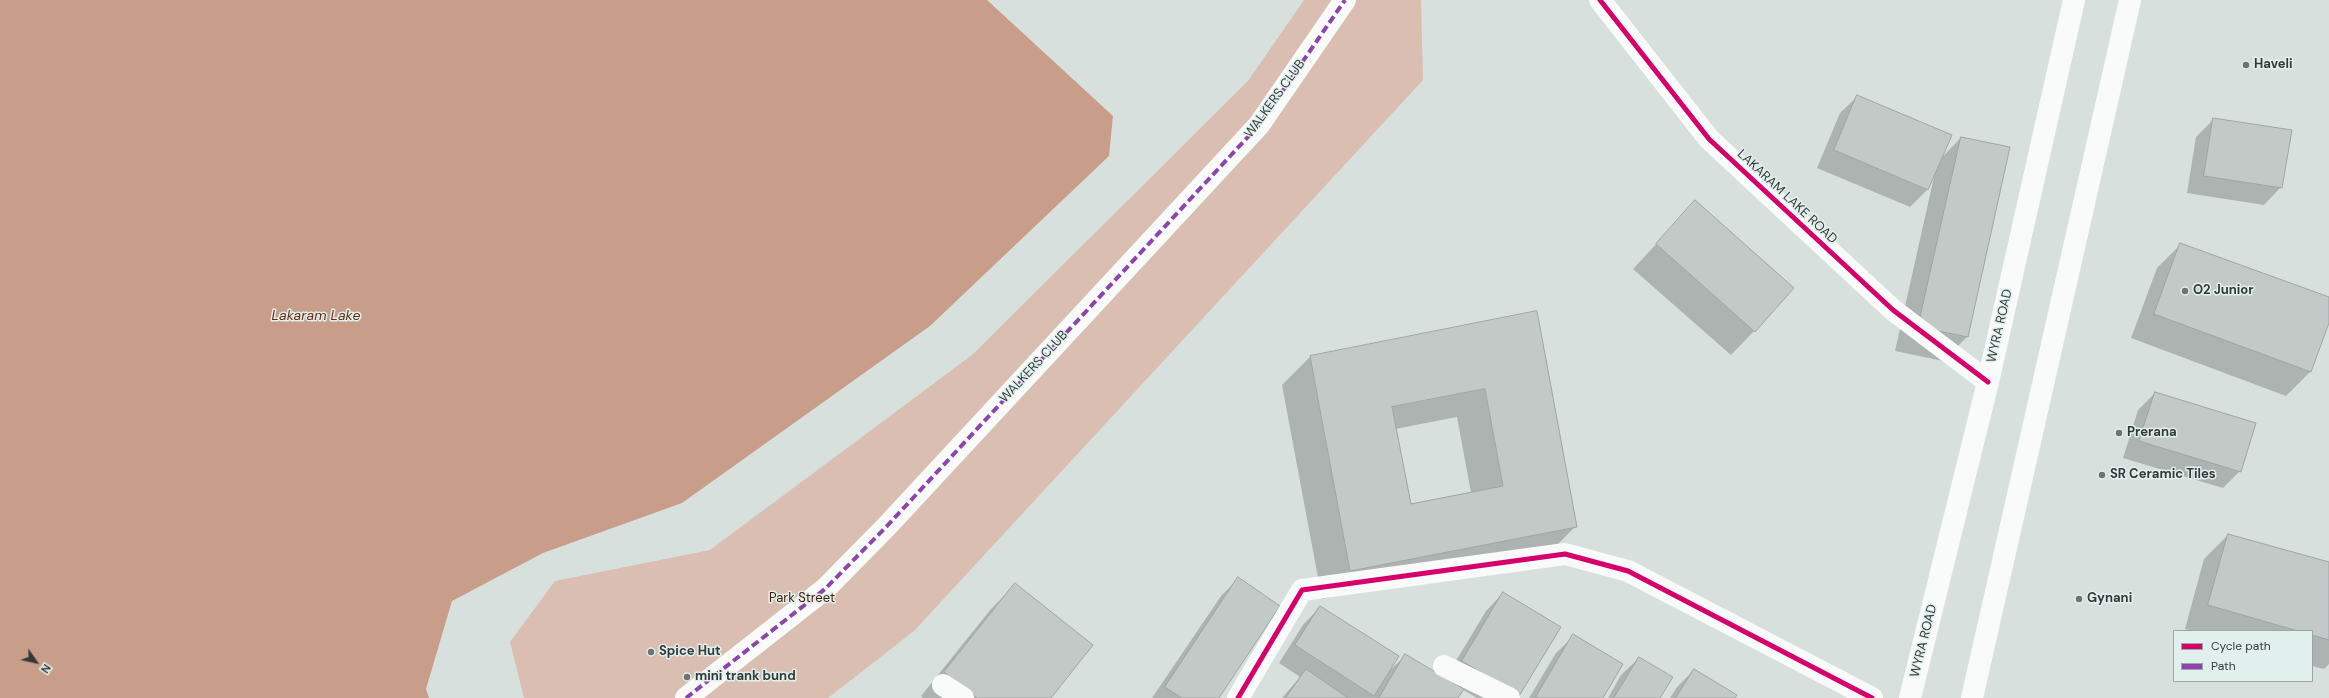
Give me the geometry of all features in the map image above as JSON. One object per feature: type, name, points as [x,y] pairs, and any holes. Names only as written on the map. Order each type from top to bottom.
[{"type":"street","name":"WALKERS CLUB","points":[[686,698],[825,589],[887,526],[1259,125],[1345,0]]},
{"type":"street","name":"LAKARAM LAKE ROAD","points":[[1600,0],[1709,139],[1893,310],[1988,382]]},
{"type":"street","name":"WYRA ROAD","points":[[1910,698],[1988,382],[2074,0]]},
{"type":"street","points":[[1972,698],[2130,0]]},
{"type":"street","points":[[1238,698],[1302,590],[1565,554],[1628,571],[1872,698]]},
{"type":"street","points":[[1444,666],[1508,698]]},
{"type":"street","points":[[943,685],[963,698]]},
{"type":"green space","name":"Park Street","points":[[1304,0],[1421,0],[1423,80],[914,631],[828,698],[524,698],[510,642],[555,581],[710,550],[972,355],[1248,81]]},
{"type":"water","name":"Lakaram Lake","points":[[0,0],[987,0],[1113,116],[1109,156],[930,326],[682,503],[543,553],[452,601],[426,689],[429,698],[0,698]]},
{"type":"building","points":[[1857,95],[1952,135],[1928,190],[1834,150]]},
{"type":"building","points":[[2213,118],[2292,130],[2282,188],[2204,176]]},
{"type":"building","points":[[1961,137],[2010,147],[1968,337],[1918,327]]},
{"type":"building","points":[[1695,200],[1794,288],[1755,332],[1656,244]]},
{"type":"building","points":[[2180,243],[2329,297],[2329,323],[2311,372],[2154,314]]},
{"type":"building","points":[[1537,311],[1577,527],[1350,571],[1310,356]],"holes":[[[1485,389],[1503,486],[1411,504],[1392,407]]]},
{"type":"building","points":[[2155,392],[2256,423],[2241,472],[2139,441]]},
{"type":"building","points":[[2228,534],[2329,562],[2329,640],[2313,635],[2313,630],[2295,630],[2208,605]]},
{"type":"building","points":[[1238,577],[1280,606],[1219,698],[1182,698],[1165,687]]},
{"type":"building","points":[[1015,583],[1093,645],[1051,698],[977,698],[944,672]]},
{"type":"building","points":[[1503,592],[1561,627],[1519,696],[1462,661]]},
{"type":"building","points":[[1320,606],[1399,656],[1374,696],[1295,645]]},
{"type":"building","points":[[1573,634],[1623,664],[1603,698],[1536,697]]},
{"type":"building","points":[[1405,654],[1464,689],[1458,698],[1379,698]]},
{"type":"building","points":[[1639,657],[1673,677],[1660,698],[1614,698]]},
{"type":"building","points":[[1306,669],[1348,698],[1286,698]]},
{"type":"building","points":[[1694,669],[1737,695],[1735,698],[1676,698]]},
{"type":"marked path","points":[[686,698],[825,589],[887,526],[1259,125],[1345,0]]},
{"type":"cycle path","points":[[1600,0],[1709,139],[1893,310],[1988,382]]},
{"type":"cycle path","points":[[1238,698],[1302,590],[1565,554],[1628,571],[1872,698]]},
{"type":"place","name":"Haveli","points":[[2246,65]]},
{"type":"place","name":"O2 Junior","points":[[2185,291]]},
{"type":"place","name":"Prerana","points":[[2119,433]]},
{"type":"place","name":"SR Ceramic Tiles","points":[[2102,475]]},
{"type":"place","name":"Gynani","points":[[2079,599]]},
{"type":"place","name":"Spice Hut","points":[[651,652]]},
{"type":"place","name":"mini trank bund","points":[[687,677]]}]
